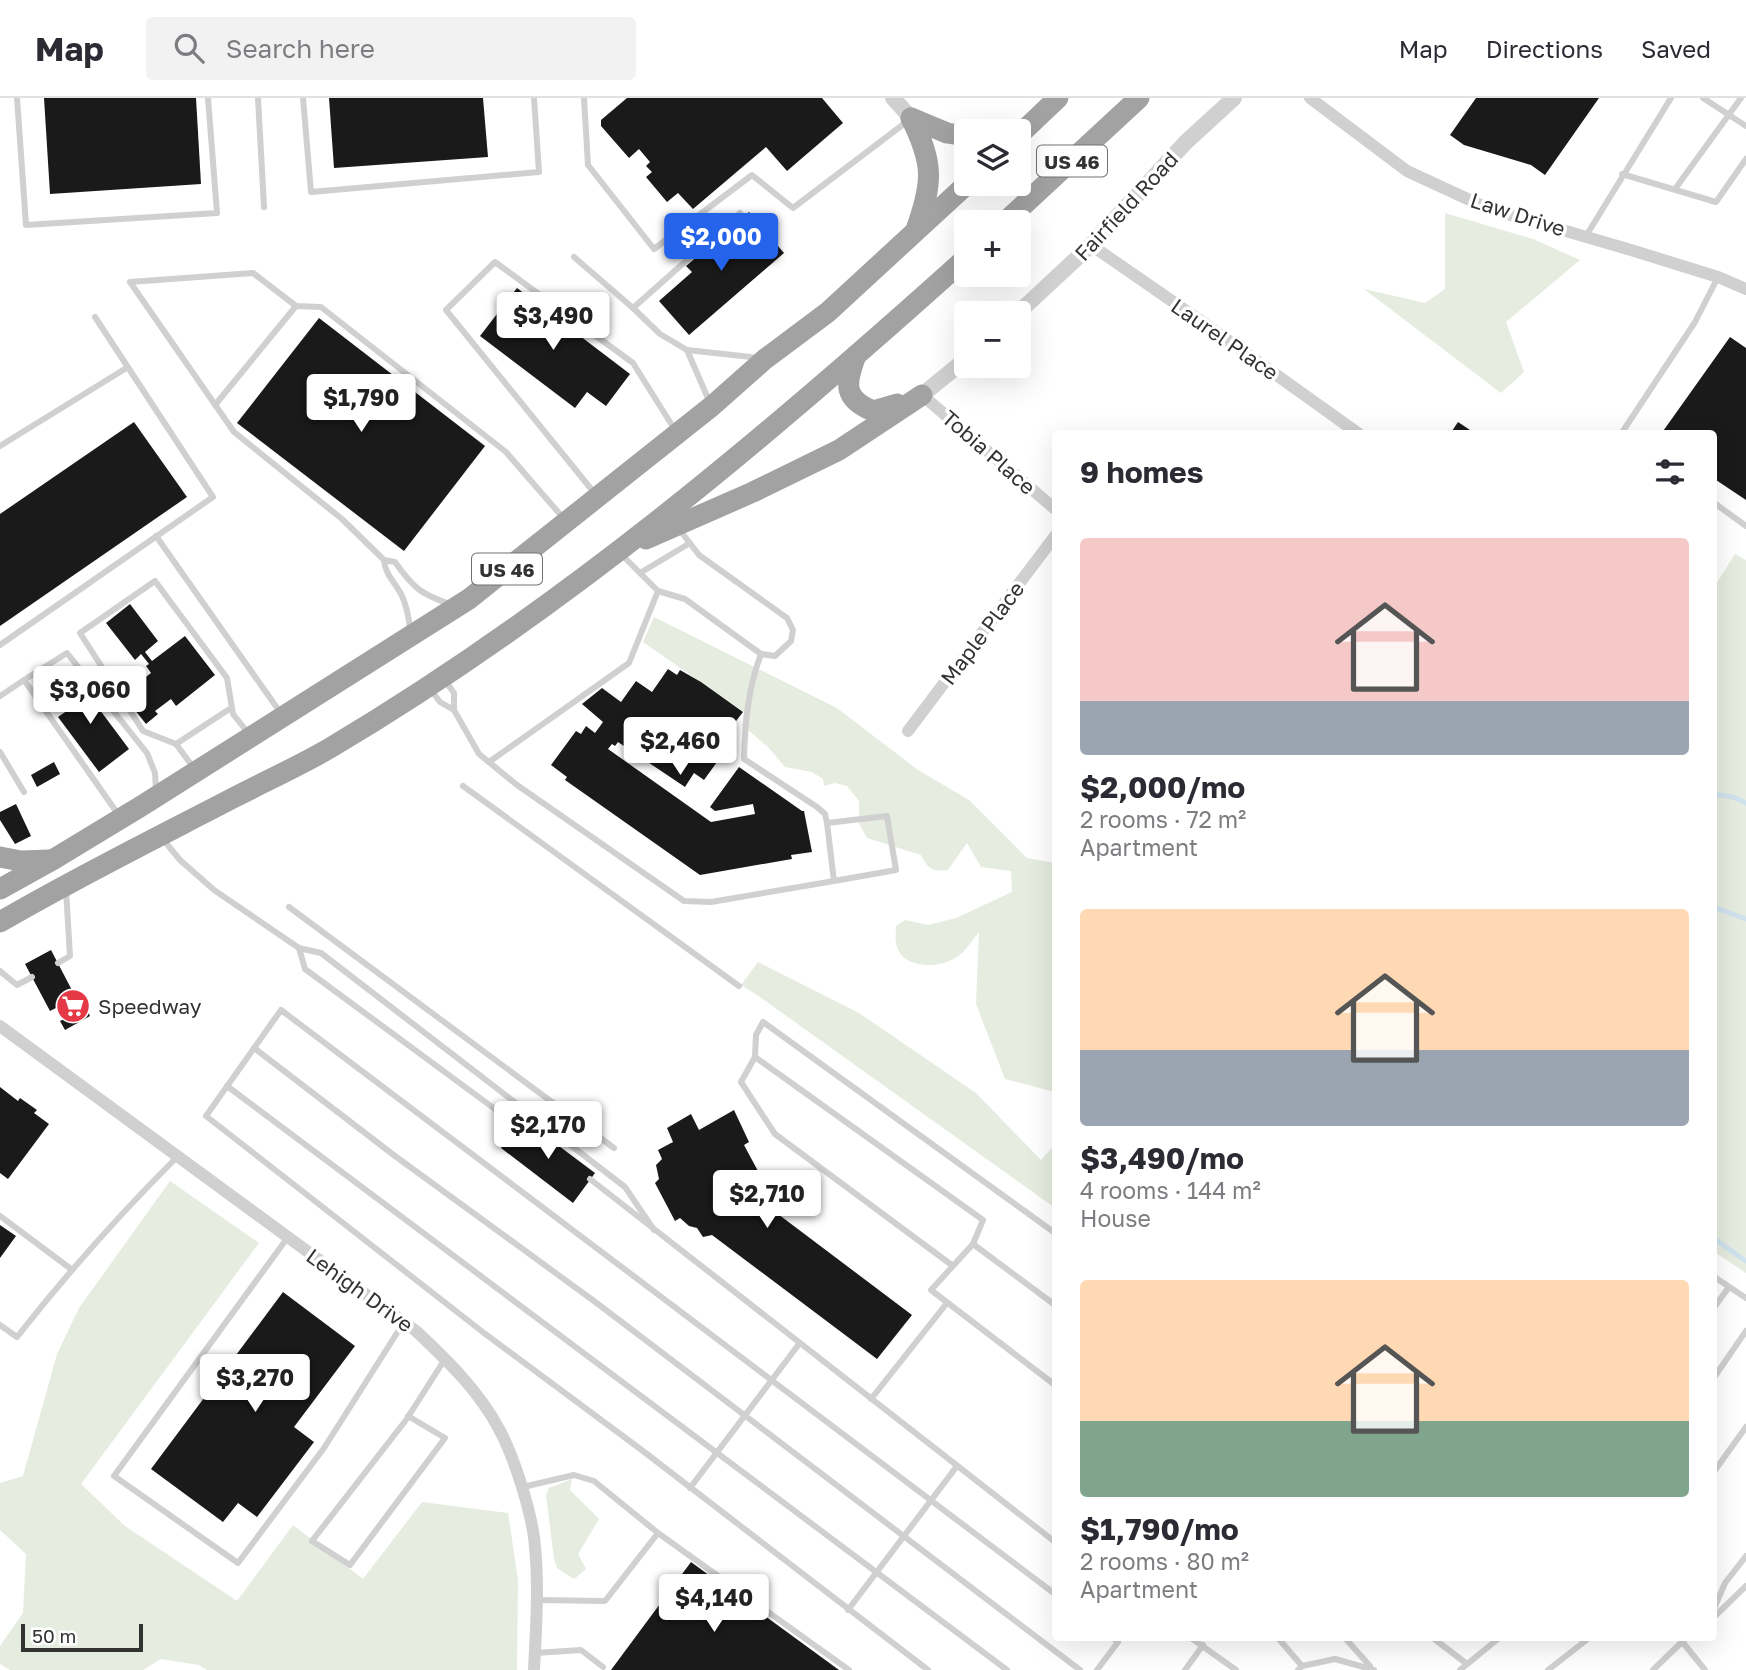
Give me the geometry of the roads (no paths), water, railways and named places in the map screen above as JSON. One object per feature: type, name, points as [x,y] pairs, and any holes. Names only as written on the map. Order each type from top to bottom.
[{"type":"highway","name":"US 46","points":[[1031,124],[1058,98]]},
{"type":"highway","name":"US 46","points":[[1018,210],[1139,98]]},
{"type":"highway","points":[[911,118],[954,134]]},
{"type":"highway","points":[[911,118],[924,145],[930,178],[926,202],[914,233]]},
{"type":"highway","name":"US 46","points":[[0,889],[121,819],[457,607],[712,405],[765,359],[828,312],[954,196]]},
{"type":"highway","name":"US 46","points":[[0,922],[65,885],[328,749],[499,640],[700,487],[855,358],[954,269]]},
{"type":"highway","points":[[855,358],[847,380],[851,394],[859,405],[873,411],[922,396]]},
{"type":"highway","points":[[618,551],[839,450],[922,396]]},
{"type":"highway","points":[[0,857],[21,862],[54,859]]},
{"type":"street","points":[[893,98],[911,118]]},
{"type":"street","name":"Fairfield Road","points":[[1031,301],[1091,245],[1186,142],[1234,98]]},
{"type":"street","name":"Law Drive","points":[[1310,98],[1407,171],[1487,208],[1586,236],[1745,287]]},
{"type":"street","name":"Laurel Place","points":[[1091,245],[1353,430]]},
{"type":"street","points":[[922,396],[954,369]]},
{"type":"street","name":"Tobia Place","points":[[922,396],[1052,506]]},
{"type":"street","name":"Maple Place","points":[[908,731],[1052,540]]},
{"type":"street","name":"Lehigh Drive","points":[[0,1026],[404,1322],[457,1370],[499,1429],[517,1471],[535,1544],[537,1600],[534,1670]]},
{"type":"lane","points":[[16,98],[26,225],[217,213],[208,98]]},
{"type":"lane","points":[[258,98],[264,207]]},
{"type":"lane","points":[[303,98],[311,192],[538,172],[534,98]]},
{"type":"lane","points":[[584,98],[589,165],[654,249],[752,175],[793,208],[911,118]]},
{"type":"lane","points":[[1586,236],[1671,98]]},
{"type":"lane","points":[[1703,98],[1746,125]]},
{"type":"lane","points":[[1675,189],[1741,98]]},
{"type":"lane","points":[[1622,174],[1716,202],[1746,159]]},
{"type":"lane","points":[[633,308],[740,213]]},
{"type":"lane","points":[[574,257],[660,334],[687,350],[765,359]]},
{"type":"lane","points":[[597,497],[446,310],[495,262],[633,363],[677,433]]},
{"type":"lane","points":[[457,607],[414,587],[395,562],[384,560],[342,519],[234,432],[130,282],[253,272],[296,306],[321,307],[506,452],[566,522]]},
{"type":"lane","points":[[1624,430],[1695,322],[1718,277]]},
{"type":"lane","points":[[215,405],[296,306]]},
{"type":"lane","points":[[0,645],[213,497],[95,317]]},
{"type":"lane","points":[[687,350],[712,405]]},
{"type":"lane","points":[[0,446],[128,367]]},
{"type":"lane","points":[[1717,505],[1746,526]]},
{"type":"lane","points":[[618,551],[658,591],[685,599],[761,654],[775,656],[792,641],[793,630],[787,618],[699,555],[676,526]]},
{"type":"lane","points":[[156,536],[284,717]]},
{"type":"lane","points":[[640,573],[690,543]]},
{"type":"lane","points":[[384,560],[384,570],[401,593],[405,604],[411,636]]},
{"type":"lane","points":[[196,772],[176,744],[143,731],[80,633],[155,582],[227,678],[233,715],[252,737]]},
{"type":"lane","points":[[489,762],[629,663],[658,591]]},
{"type":"lane","points":[[0,696],[67,653],[147,753],[155,773],[156,797]]},
{"type":"lane","points":[[761,654],[747,708],[744,759],[825,814],[834,881]]},
{"type":"lane","points":[[24,680],[121,819]]},
{"type":"lane","points":[[435,681],[440,702],[454,710],[480,754],[489,762],[517,785],[684,901],[711,902],[896,870],[887,816],[827,823]]},
{"type":"lane","points":[[435,681],[454,693],[454,710]]},
{"type":"lane","points":[[176,744],[231,708]]},
{"type":"lane","points":[[0,752],[24,792]]},
{"type":"lane","points":[[463,786],[739,986]]},
{"type":"lane","points":[[160,836],[180,860],[214,890],[299,948],[321,953],[625,1187],[654,1230]]},
{"type":"lane","points":[[58,963],[70,956],[65,885]]},
{"type":"lane","points":[[289,907],[614,1148]]},
{"type":"lane","points":[[299,948],[305,969],[518,1126]]},
{"type":"lane","points":[[0,971],[17,985],[32,977]]},
{"type":"lane","points":[[928,1670],[484,1333],[206,1116],[281,1010],[1052,1592]]},
{"type":"lane","points":[[953,1266],[775,1134],[741,1082],[755,1057],[757,1035],[763,1022],[1052,1231]]},
{"type":"lane","points":[[254,1048],[1080,1670]]},
{"type":"lane","points":[[755,1057],[983,1220],[973,1244],[931,1290],[1052,1383]]},
{"type":"lane","points":[[227,1086],[1007,1670]]},
{"type":"lane","points":[[0,1325],[17,1337],[118,1215],[177,1156]]},
{"type":"lane","points":[[590,1179],[1052,1540]]},
{"type":"lane","points":[[0,1216],[71,1269]]},
{"type":"lane","points":[[288,1237],[114,1476],[238,1563],[324,1448],[404,1322]]},
{"type":"lane","points":[[973,1244],[1052,1303]]},
{"type":"lane","points":[[1717,1279],[1746,1298]]},
{"type":"lane","points":[[1717,1304],[1729,1287]]},
{"type":"lane","points":[[871,1399],[947,1303]]},
{"type":"lane","points":[[1717,1374],[1746,1331]]},
{"type":"lane","points":[[690,1488],[799,1344]]},
{"type":"lane","points":[[408,1416],[444,1438],[350,1564],[312,1541],[408,1416],[445,1359]]},
{"type":"lane","points":[[1717,1467],[1746,1427]]},
{"type":"lane","points":[[848,1611],[957,1466]]},
{"type":"lane","points":[[521,1488],[574,1475],[594,1481],[658,1533],[849,1670]]},
{"type":"lane","points":[[537,1600],[605,1601],[658,1533]]},
{"type":"lane","points":[[1717,1602],[1725,1583],[1746,1556]]},
{"type":"lane","points":[[1717,1614],[1746,1586]]},
{"type":"lane","points":[[1097,1670],[1117,1641]]},
{"type":"lane","points":[[1196,1641],[1236,1670]]},
{"type":"lane","points":[[1280,1641],[1300,1668],[1335,1658],[1372,1669]]},
{"type":"lane","points":[[1348,1641],[1372,1669]]},
{"type":"lane","points":[[1437,1641],[1467,1664]]},
{"type":"lane","points":[[1460,1670],[1495,1641]]},
{"type":"lane","points":[[1548,1670],[1585,1641]]},
{"type":"lane","points":[[1653,1670],[1680,1641]]},
{"type":"lane","points":[[1683,1641],[1705,1670]]},
{"type":"lane","points":[[1185,1670],[1203,1645]]},
{"type":"lane","points":[[535,1653],[581,1650],[603,1667]]},
{"type":"waterway","points":[[1717,795],[1733,797],[1746,803]]},
{"type":"waterway","points":[[1717,908],[1746,919]]},
{"type":"waterway","points":[[1717,1241],[1746,1261]]},
{"type":"place","name":"Speedway","points":[[73,1006]]}]
